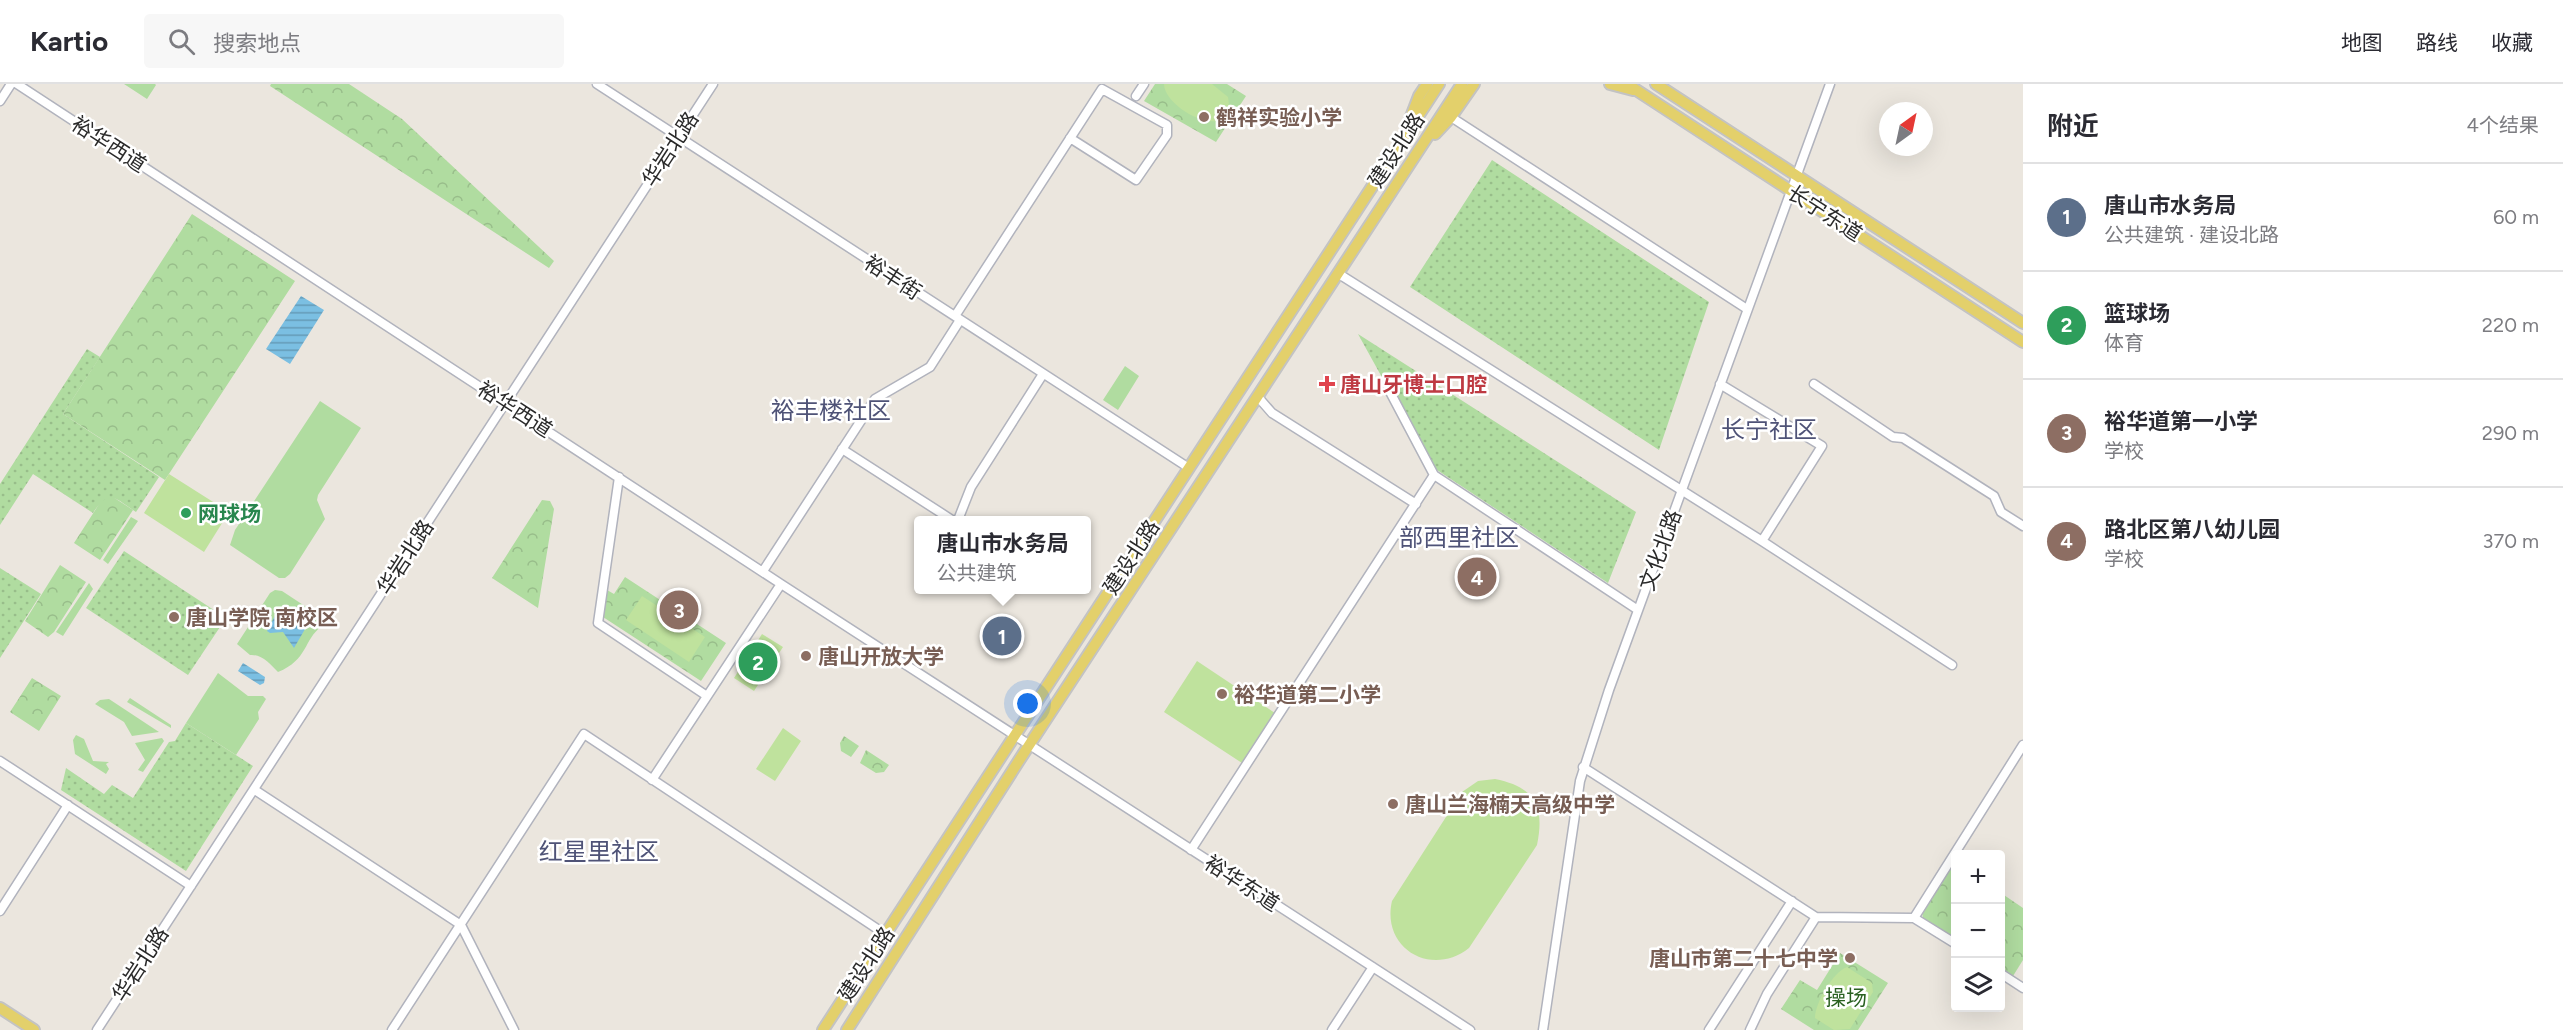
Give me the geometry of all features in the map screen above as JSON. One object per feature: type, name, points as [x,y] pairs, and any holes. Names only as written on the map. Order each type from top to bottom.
[{"type":"main road","points":[[1402,142],[1419,96],[1427,84]]},
{"type":"main road","name":"建设北路","points":[[823,1030],[1439,84]]},
{"type":"main road","name":"建设北路","points":[[847,1030],[1030,745],[1340,274],[1462,84]]},
{"type":"main road","points":[[1418,152],[1452,117],[1474,84]]},
{"type":"main road","points":[[1610,84],[1640,92]]},
{"type":"main road","name":"长宁东道","points":[[1627,84],[2023,342]]},
{"type":"main road","name":"长宁东道","points":[[1656,84],[2023,323]]},
{"type":"main road","points":[[0,1008],[25,1030]]},
{"type":"main road","points":[[0,1014],[34,1030]]},
{"type":"street","points":[[0,101],[11,84]]},
{"type":"street","name":"裕华西道","points":[[17,84],[1014,734]]},
{"type":"street","name":"裕丰街","points":[[597,84],[1189,468]]},
{"type":"street","name":"华岩北路","points":[[97,1030],[713,84]]},
{"type":"street","points":[[1136,96],[1144,84]]},
{"type":"street","name":"文化北路","points":[[1543,1030],[1583,767],[1681,490],[1830,84]]},
{"type":"street","points":[[762,571],[875,399],[930,367],[957,318],[1070,138],[1102,89],[1167,125],[1167,135],[1136,180],[1070,138]]},
{"type":"street","points":[[1452,117],[1747,309]]},
{"type":"street","points":[[1340,274],[1762,541],[1952,665]]},
{"type":"street","points":[[960,516],[971,487],[1043,374]]},
{"type":"street","points":[[1720,384],[1822,446],[1762,541]]},
{"type":"street","points":[[1814,384],[1893,438],[1903,438],[1995,496],[2001,512],[2023,526]]},
{"type":"street","points":[[1389,390],[1434,475],[1638,610]]},
{"type":"street","points":[[1258,397],[1281,418],[1416,504]]},
{"type":"street","points":[[842,449],[946,516]]},
{"type":"street","points":[[1191,850],[1434,475]]},
{"type":"street","points":[[619,477],[598,623],[707,696]]},
{"type":"street","points":[[652,780],[781,584]]},
{"type":"street","points":[[393,1030],[584,734],[885,934]]},
{"type":"street","name":"裕华东道","points":[[1014,734],[1470,1030]]},
{"type":"street","points":[[1914,918],[2023,745]]},
{"type":"street","points":[[0,761],[191,886]]},
{"type":"street","points":[[1583,767],[1816,917],[1914,918],[1951,941]]},
{"type":"street","points":[[255,790],[461,925],[514,1030]]},
{"type":"street","points":[[0,911],[68,805]]},
{"type":"street","points":[[1709,1030],[1792,901]]},
{"type":"street","points":[[1750,1030],[1767,994],[1816,917]]},
{"type":"street","points":[[1332,1030],[1373,967]]},
{"type":"street","points":[[2005,977],[2023,988]]},
{"type":"green space","points":[[124,84],[155,84],[156,85],[147,99]]},
{"type":"green space","points":[[271,84],[349,84],[402,119],[554,261],[549,268],[270,86]]},
{"type":"green space","name":"鹤祥实验小学","points":[[1155,84],[1227,84],[1246,96],[1216,142],[1144,101]]},
{"type":"green space","points":[[1164,84],[1212,84],[1228,97],[1228,112],[1222,119],[1212,121],[1199,119],[1175,104],[1167,94]]},
{"type":"green space","points":[[1492,160],[1709,302],[1659,450],[1410,287]]},
{"type":"green space","points":[[192,214],[295,281],[165,480],[63,414]]},
{"type":"green space","points":[[1358,334],[1636,512],[1608,583],[1431,466]]},
{"type":"green space","points":[[87,349],[100,357],[63,414],[159,477],[136,512],[113,498],[108,498],[93,513],[33,474],[0,525],[0,484]]},
{"type":"green space","points":[[1125,366],[1139,376],[1118,410],[1103,400]]},
{"type":"green space","points":[[320,401],[361,428],[318,495],[317,500],[325,519],[290,574],[285,578],[279,578],[230,545],[235,530]]},
{"type":"green space","name":"网球场","points":[[169,474],[229,512],[204,552],[144,513]]},
{"type":"green space","points":[[113,497],[133,510],[100,560],[74,543],[103,498]]},
{"type":"green space","points":[[542,500],[550,501],[554,509],[538,608],[492,578]]},
{"type":"green space","points":[[131,517],[138,521],[108,564],[103,560]]},
{"type":"green space","points":[[124,551],[226,618],[188,675],[86,608]]},
{"type":"green space","points":[[60,565],[86,582],[54,632],[48,637],[25,621]]},
{"type":"green space","points":[[0,568],[41,594],[0,658]]},
{"type":"green space","points":[[625,577],[726,643],[701,681],[603,617],[607,590],[614,594]]},
{"type":"green space","points":[[89,583],[93,589],[63,636],[56,632]]},
{"type":"green space","points":[[275,590],[282,591],[323,620],[321,627],[311,637],[295,662],[278,672],[266,660],[250,655],[237,644],[270,593]]},
{"type":"green space","points":[[642,596],[705,637],[689,662],[626,620]]},
{"type":"green space","points":[[762,634],[783,647],[754,691],[734,678]]},
{"type":"green space","points":[[1197,661],[1275,713],[1242,763],[1164,712]]},
{"type":"green space","points":[[218,673],[248,696],[263,696],[266,699],[258,712],[259,719],[236,755],[186,723]]},
{"type":"green space","points":[[32,678],[61,696],[39,731],[10,712]]},
{"type":"green space","points":[[130,698],[171,725],[171,728],[127,702]]},
{"type":"green space","points":[[109,699],[159,732],[132,736],[124,722],[95,704],[100,700]]},
{"type":"green space","points":[[186,723],[253,766],[186,871],[61,790],[66,768],[104,794],[112,785],[133,798],[169,742],[175,741]]},
{"type":"green space","points":[[783,728],[801,741],[775,781],[756,769]]},
{"type":"green space","points":[[76,735],[84,739],[93,761],[109,762],[106,764],[109,769],[106,774],[75,754],[73,740]]},
{"type":"green space","points":[[844,736],[859,746],[851,757],[841,751],[840,743]]},
{"type":"green space","points":[[162,738],[164,741],[143,772],[138,770],[145,760],[135,743]]},
{"type":"green space","points":[[866,750],[889,765],[884,772],[876,773],[860,763]]},
{"type":"green space","points":[[1495,779],[1520,787],[1534,800],[1539,819],[1537,845],[1469,948],[1454,957],[1439,960],[1425,959],[1412,953],[1394,932],[1391,918],[1392,901],[1462,792],[1478,781]]},
{"type":"green space","points":[[1951,868],[1951,936],[1923,918],[1922,912]]},
{"type":"green space","points":[[2005,896],[2023,908],[2023,960],[2013,976],[2005,971]]},
{"type":"green space","name":"操场","points":[[1840,953],[1888,983],[1858,1030],[1814,1030],[1781,1009],[1800,980],[1817,990]]},
{"type":"green space","name":"操场","points":[[1847,967],[1872,983],[1873,992],[1850,1029],[1834,1030],[1815,1018],[1816,1012],[1821,997],[1831,981]]},
{"type":"water","points":[[301,296],[324,310],[290,364],[266,349]]},
{"type":"water","points":[[277,612],[294,622],[308,624],[294,648],[283,632],[270,633],[267,631]]},
{"type":"water","points":[[243,663],[265,677],[264,683],[260,685],[238,671]]},
{"type":"place","name":"鹤祥实验小学","points":[[1204,117]]},
{"type":"place","name":"唐山牙博士口腔","points":[[1327,384]]},
{"type":"place","name":"网球场","points":[[186,513]]},
{"type":"place","name":"路北区第八幼儿园","points":[[1477,577]]},
{"type":"place","name":"裕华道第一小学","points":[[679,610]]},
{"type":"place","name":"唐山学院 南校区","points":[[174,617]]},
{"type":"place","name":"唐山市水务局","points":[[1002,636]]},
{"type":"place","name":"唐山开放大学","points":[[806,656]]},
{"type":"place","name":"篮球场","points":[[758,662]]},
{"type":"place","name":"裕华道第二小学","points":[[1222,694]]},
{"type":"place","name":"唐山兰海楠天高级中学","points":[[1393,804]]},
{"type":"place","name":"唐山市第二十七中学","points":[[1850,958]]},
{"type":"district","name":"裕丰楼社区","points":[[831,410]]},
{"type":"district","name":"长宁社区","points":[[1769,429]]},
{"type":"district","name":"部西里社区","points":[[1459,537]]},
{"type":"district","name":"红星里社区","points":[[599,851]]}]
